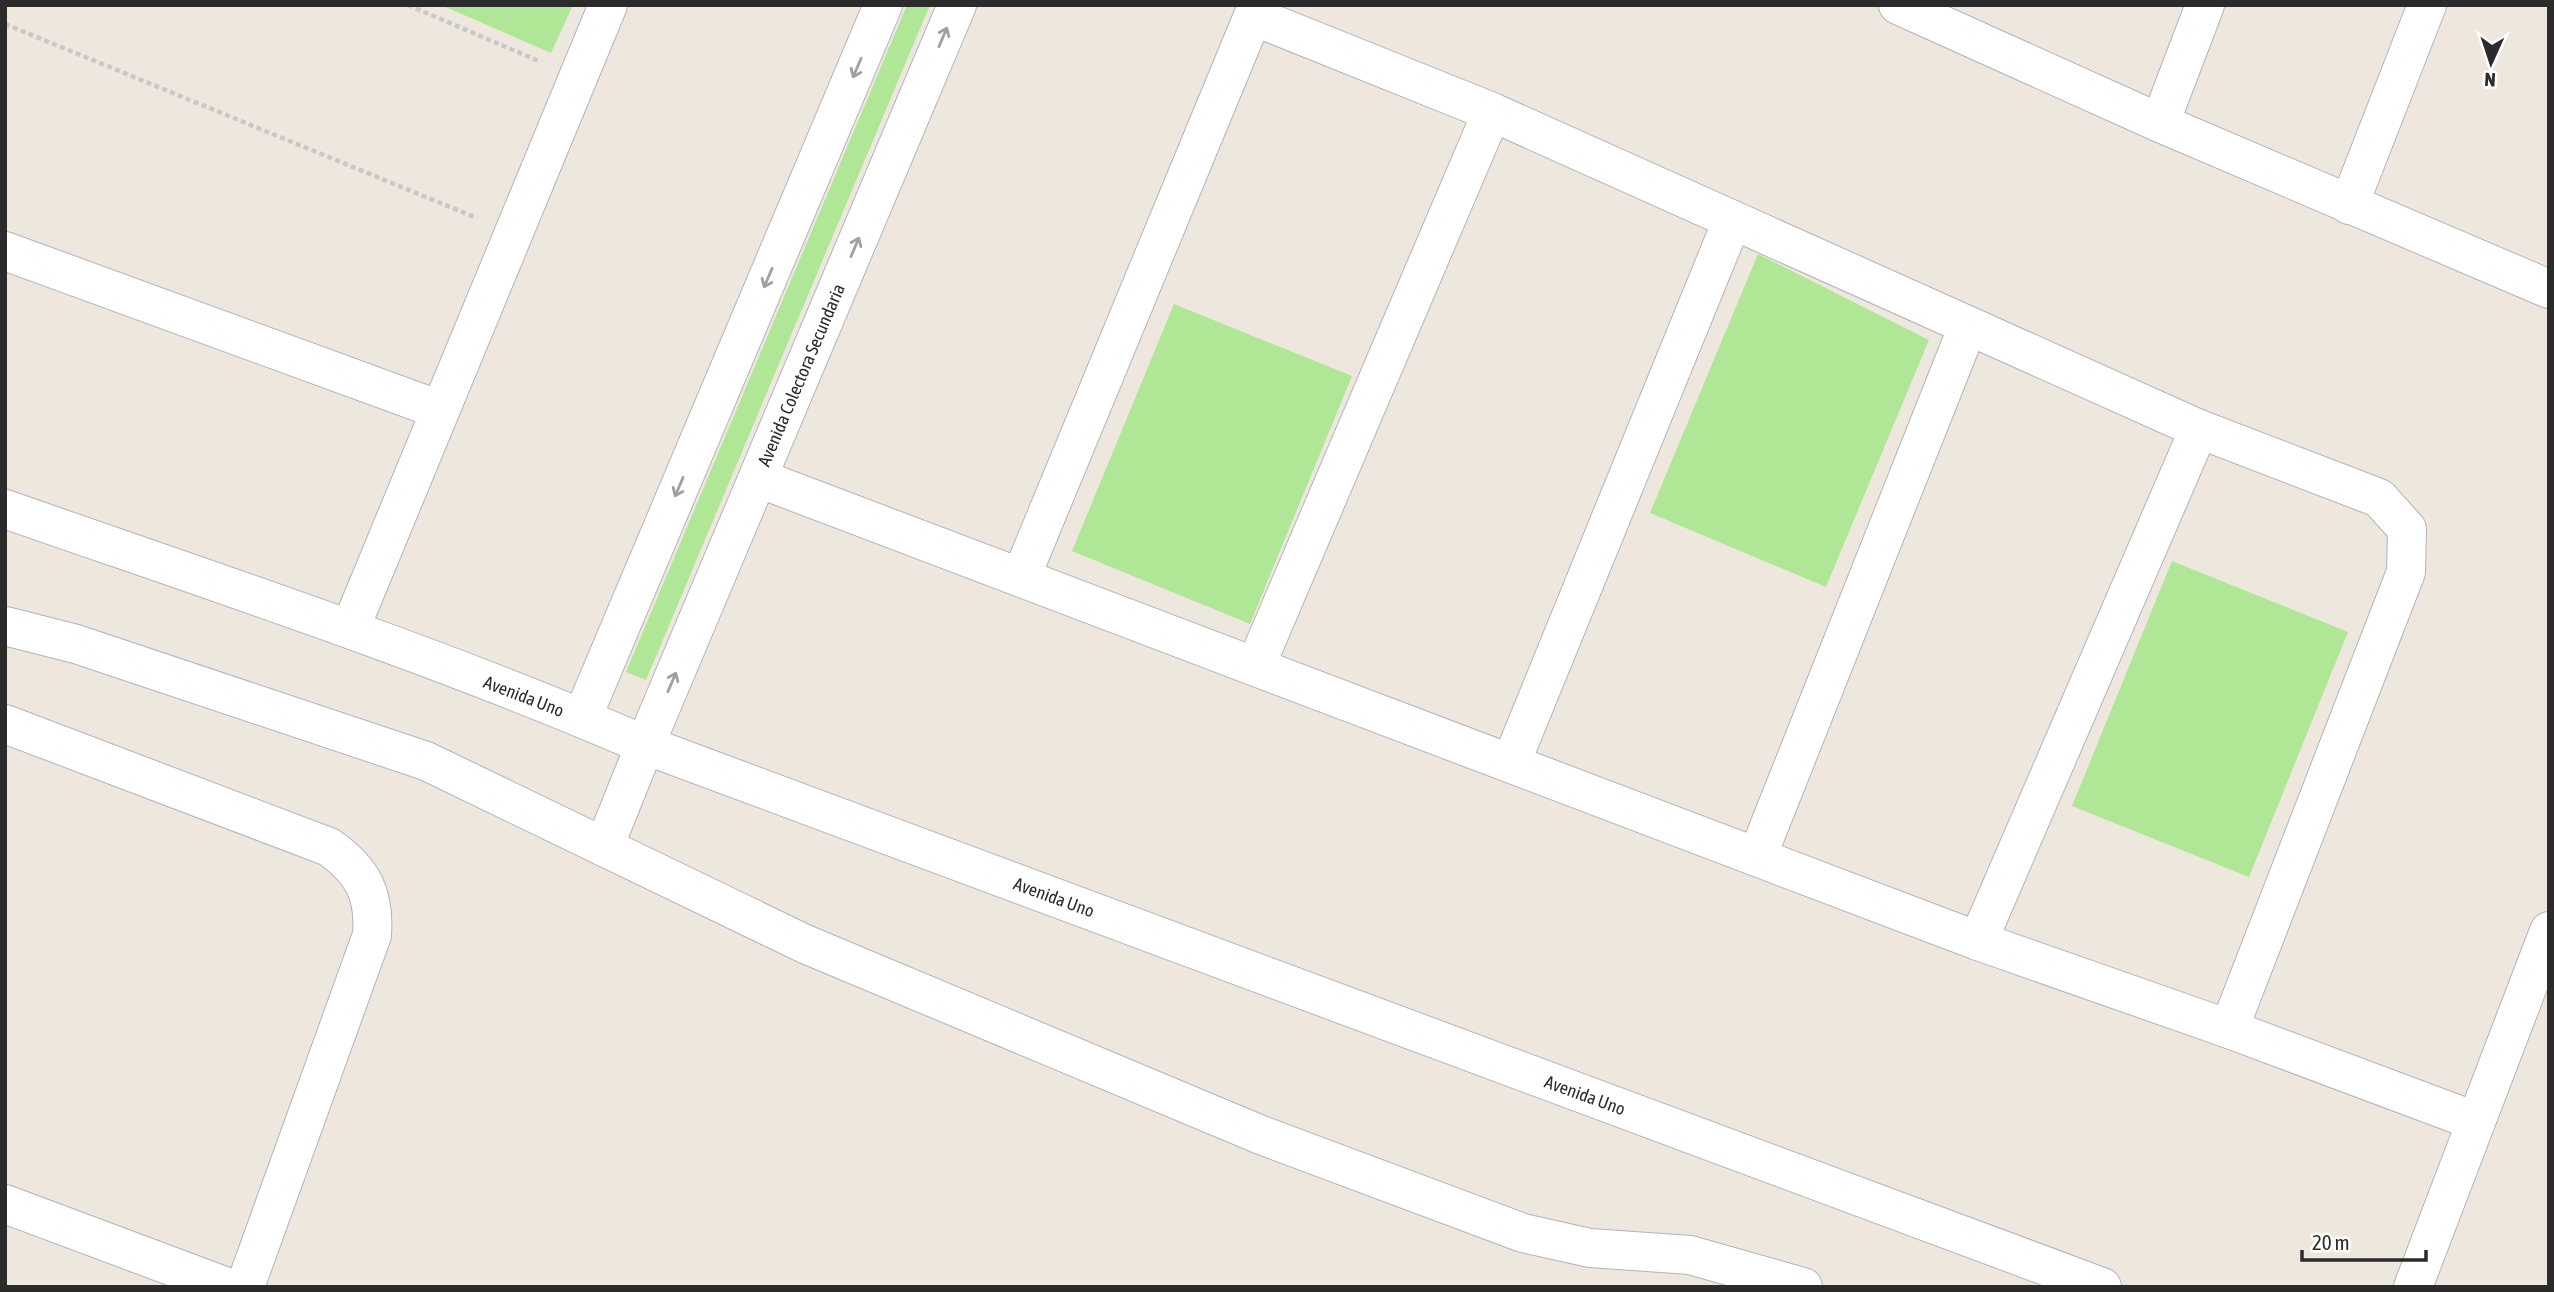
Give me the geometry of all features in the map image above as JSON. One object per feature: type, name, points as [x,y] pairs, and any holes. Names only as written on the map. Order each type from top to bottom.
[{"type":"street","points":[[351,629],[608,5]]},
{"type":"street","points":[[582,718],[883,5]]},
{"type":"street","name":"Avenida Colectora Secundaria","points":[[604,847],[957,5]]},
{"type":"street","points":[[1898,5],[1948,15],[2160,123],[2549,289]]},
{"type":"street","points":[[2160,123],[2206,5]]},
{"type":"street","points":[[2349,205],[2427,5]]},
{"type":"street","points":[[1021,577],[1256,10],[1492,112],[2199,429],[2379,498],[2407,530],[2406,572],[2229,1029]]},
{"type":"street","points":[[1256,666],[1492,112]]},
{"type":"street","points":[[1511,763],[1732,221]]},
{"type":"street","points":[[5,251],[440,410]]},
{"type":"street","points":[[1757,857],[1968,326]]},
{"type":"street","points":[[1978,941],[2199,429]]},
{"type":"street","points":[[758,478],[1978,941],[2229,1029],[2475,1121]]},
{"type":"street","name":"Avenida Uno","points":[[5,509],[351,629],[646,745],[2102,1287]]},
{"type":"street","points":[[5,626],[76,643],[426,761],[818,950],[1261,1135],[1523,1233],[1590,1248],[1690,1255],[1803,1287]]},
{"type":"street","points":[[5,724],[337,852],[358,873],[372,904],[372,935],[245,1287]]},
{"type":"street","points":[[2413,1287],[2549,931]]},
{"type":"street","points":[[5,1204],[167,1277],[228,1287]]},
{"type":"path","points":[[408,5],[578,78]]},
{"type":"path","points":[[5,24],[513,233]]},
{"type":"green space","points":[[441,5],[573,5],[551,53]]},
{"type":"green space","points":[[907,5],[930,5],[646,680],[626,672]]},
{"type":"green space","points":[[1758,254],[1929,340],[1826,587],[1650,513]]},
{"type":"green space","points":[[1174,304],[1352,376],[1250,624],[1072,551]]},
{"type":"green space","points":[[2172,561],[2348,632],[2249,877],[2072,806]]}]
